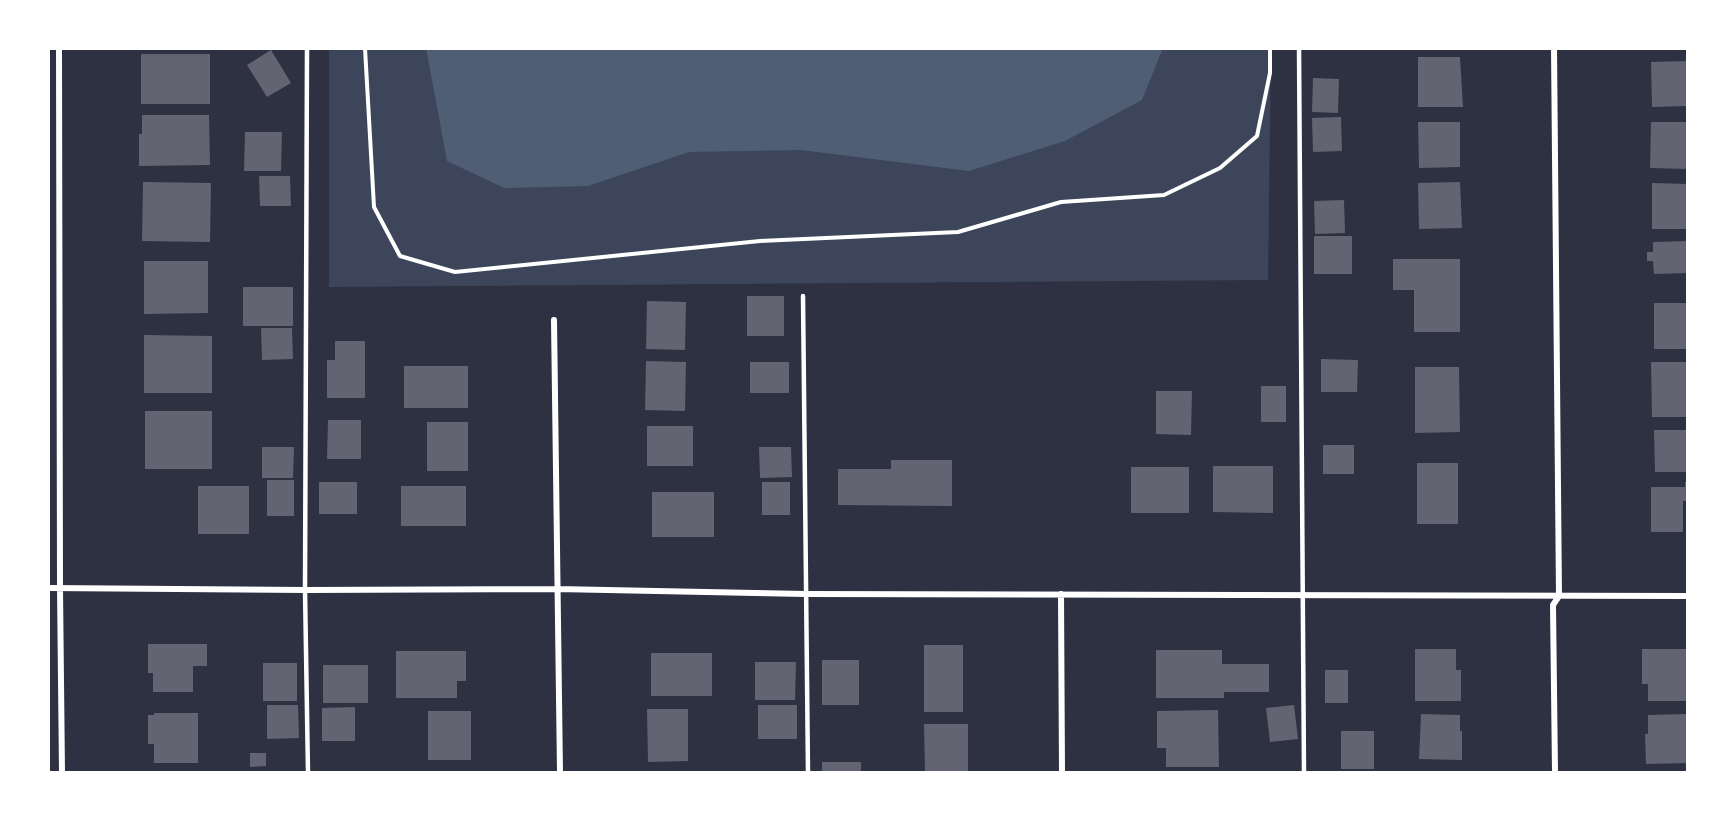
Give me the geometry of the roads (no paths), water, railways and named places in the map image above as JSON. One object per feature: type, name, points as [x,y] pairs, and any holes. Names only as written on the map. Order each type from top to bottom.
[{"type":"street","points":[[59,48],[62,773]]},
{"type":"street","points":[[1554,48],[1558,596],[1553,605],[1555,773]]},
{"type":"street","points":[[554,320],[560,773]]},
{"type":"street","points":[[48,588],[558,589],[805,594],[1688,596]]},
{"type":"street","points":[[1061,594],[1062,773]]},
{"type":"lane","points":[[307,48],[305,590],[308,773]]},
{"type":"lane","points":[[1299,48],[1304,773]]},
{"type":"lane","points":[[803,296],[808,773]]}]
